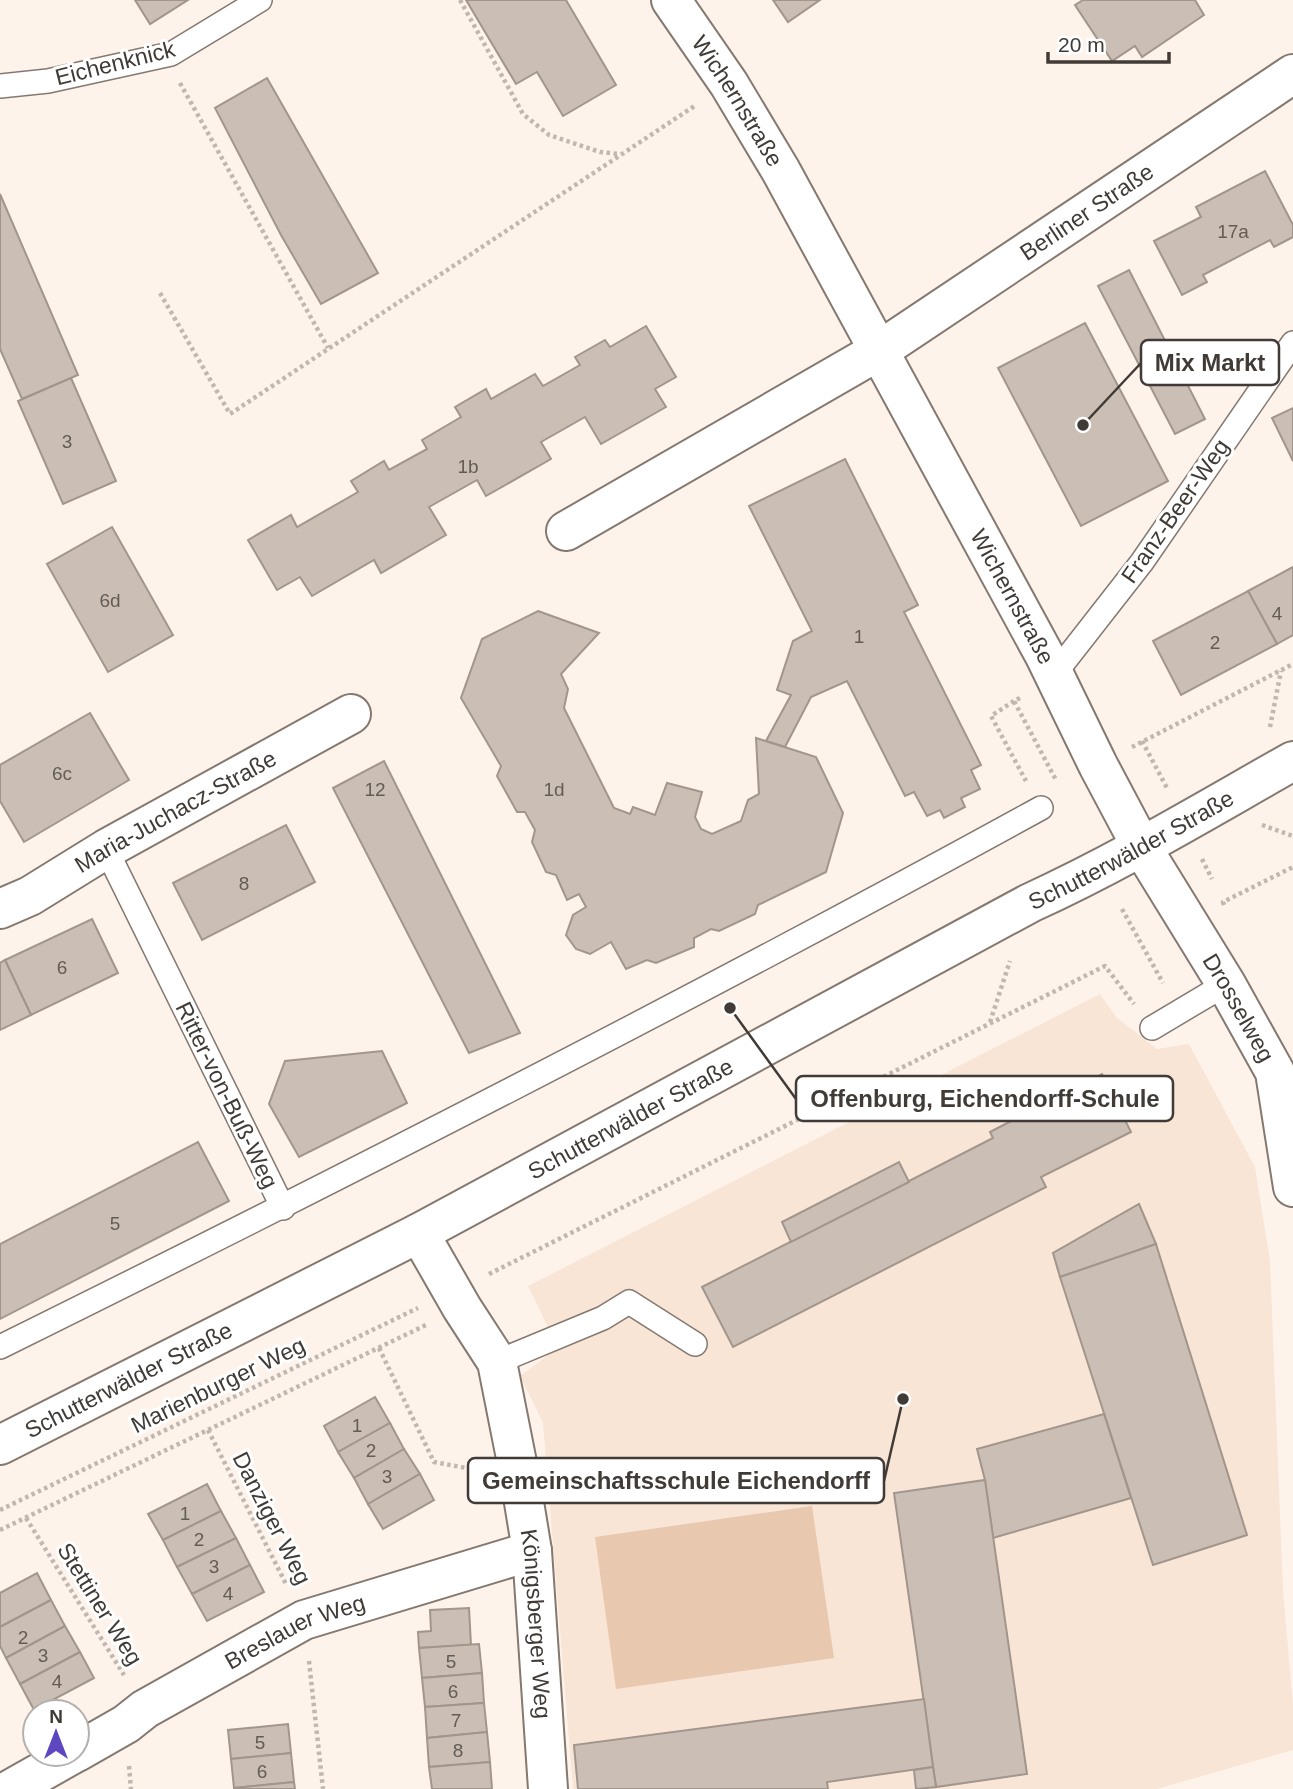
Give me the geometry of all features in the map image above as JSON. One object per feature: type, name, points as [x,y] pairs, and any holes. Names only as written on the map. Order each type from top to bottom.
[{"type":"street","name":"Wichernstraße","points":[[671,0],[729,84],[781,171],[880,350],[1141,846]]},
{"type":"street","name":"Berliner Straße","points":[[880,350],[1293,74]]},
{"type":"street","points":[[566,531],[880,350]]},
{"type":"street","name":"Maria-Juchacz-Straße","points":[[0,909],[30,896],[106,849],[351,714]]},
{"type":"street","name":"Schutterwälder Straße","points":[[0,1445],[419,1233],[1030,903],[1141,846],[1293,761]]},
{"type":"street","name":"Drosselweg","points":[[1141,846],[1284,1072],[1293,1187]]},
{"type":"street","name":"Königsberger Weg","points":[[419,1233],[457,1300],[497,1362],[532,1551],[548,1789]]},
{"type":"street","name":"Breslauer Weg","points":[[91,1744],[126,1724],[145,1709],[304,1620],[532,1551]]},
{"type":"street","name":"Breslauer Weg","points":[[11,1789],[48,1768]]},
{"type":"lane","name":"Eichenknick","points":[[0,86],[48,81],[171,54],[260,0]]},
{"type":"lane","name":"Franz-Beer-Weg","points":[[1053,676],[1142,562],[1293,343]]},
{"type":"lane","points":[[283,1208],[915,877],[1041,808]]},
{"type":"lane","name":"Ritter-von-Buß-Weg","points":[[0,1348],[283,1208],[106,849]]},
{"type":"lane","points":[[1152,1028],[1226,984]]},
{"type":"lane","points":[[497,1362],[603,1318],[629,1302],[695,1344]]},
{"type":"path","points":[[460,0],[523,114],[549,135],[600,152],[621,155]]},
{"type":"path","points":[[164,55],[328,348]]},
{"type":"path","points":[[160,293],[230,414],[729,84]]},
{"type":"path","points":[[1098,765],[1293,664]]},
{"type":"path","points":[[1014,701],[991,716],[1041,808]]},
{"type":"path","points":[[1228,914],[1223,902],[1293,867]]},
{"type":"path","points":[[1122,909],[1178,1012]]},
{"type":"path","points":[[0,1530],[379,1348],[457,1300],[1105,966],[1152,1028]]},
{"type":"path","name":"Marienburger Weg","points":[[0,1510],[457,1300]]},
{"type":"path","points":[[379,1348],[433,1462],[520,1478]]},
{"type":"path","name":"Danziger Weg","points":[[208,1430],[304,1620],[323,1789]]},
{"type":"path","name":"Stettiner Weg","points":[[26,1518],[145,1709]]},
{"type":"shaded area","points":[[1100,994],[1117,1018],[1157,1049],[1189,1044],[1255,1167],[1270,1261],[1283,1590],[1293,1705],[1293,1750],[1157,1789],[573,1789],[543,1423],[520,1376],[558,1348],[528,1286]]},
{"type":"shaded area","points":[[812,1506],[834,1658],[616,1689],[595,1537]]},
{"type":"building","points":[[135,0],[188,0],[150,24]]},
{"type":"building","points":[[466,0],[566,0],[616,85],[563,116],[537,72],[516,84]]},
{"type":"building","points":[[773,0],[820,0],[788,22]]},
{"type":"building","points":[[1083,0],[1195,0],[1204,15],[1142,57],[1135,46],[1112,61],[1075,5]]},
{"type":"building","points":[[267,78],[378,273],[321,304],[281,235],[215,108]]},
{"type":"building","points":[[1265,171],[1293,225],[1293,237],[1274,247],[1270,240],[1203,275],[1207,282],[1182,295],[1154,241],[1201,217],[1196,207]]},
{"type":"building","points":[[0,194],[78,375],[22,399],[0,349]]},
{"type":"building","points":[[1129,270],[1205,419],[1175,434],[1098,286]]},
{"type":"building","points":[[1085,323],[1168,481],[1081,526],[998,368]]},
{"type":"building","points":[[646,326],[676,377],[655,389],[666,407],[601,444],[585,417],[541,442],[551,459],[486,496],[477,480],[429,507],[446,535],[381,573],[374,560],[312,596],[300,577],[277,590],[248,540],[291,515],[297,527],[358,492],[351,481],[384,461],[389,470],[427,449],[422,440],[461,417],[455,407],[486,389],[491,399],[535,374],[543,386],[580,365],[575,357],[605,340],[610,347]]},
{"type":"building","points":[[71,378],[116,481],[63,504],[18,401]]},
{"type":"building","points":[[1293,408],[1293,461],[1272,418]]},
{"type":"building","points":[[845,459],[918,605],[904,612],[981,765],[971,770],[980,789],[961,798],[965,807],[944,818],[940,810],[927,816],[914,792],[905,796],[847,681],[811,697],[785,747],[766,741],[791,695],[777,690],[793,641],[812,631],[749,506]]},
{"type":"building","points":[[112,527],[173,635],[108,672],[47,564]]},
{"type":"building","points":[[1293,567],[1293,635],[1277,644],[1248,591]]},
{"type":"building","points":[[1248,591],[1277,644],[1181,695],[1153,641]]},
{"type":"building","points":[[538,611],[599,633],[561,674],[568,689],[564,708],[614,808],[630,814],[633,807],[655,815],[667,783],[702,792],[695,817],[701,829],[712,834],[741,821],[748,800],[759,794],[756,738],[816,757],[843,813],[826,872],[758,905],[755,914],[719,931],[711,929],[694,938],[694,947],[656,963],[647,960],[626,969],[611,942],[590,954],[576,949],[566,935],[573,915],[586,907],[579,894],[567,900],[556,875],[546,872],[532,842],[535,830],[525,812],[517,812],[497,776],[501,766],[461,698],[482,639]]},
{"type":"building","points":[[90,713],[129,780],[24,842],[0,801],[0,765]]},
{"type":"building","points":[[384,761],[520,1033],[469,1053],[333,788]]},
{"type":"building","points":[[286,825],[315,882],[202,940],[173,883]]},
{"type":"building","points":[[92,919],[118,973],[31,1015],[5,960]]},
{"type":"building","points":[[5,960],[31,1015],[0,1030],[0,963]]},
{"type":"building","points":[[382,1051],[407,1103],[299,1157],[269,1104],[285,1061]]},
{"type":"building","points":[[1102,1074],[1131,1132],[1041,1177],[1046,1187],[733,1347],[702,1287],[993,1138],[990,1132]]},
{"type":"building","points":[[198,1142],[229,1201],[0,1319],[0,1244]]},
{"type":"building","points":[[899,1162],[909,1182],[791,1242],[782,1222]]},
{"type":"building","points":[[1139,1204],[1156,1244],[1060,1277],[1053,1253]]},
{"type":"building","points":[[1156,1244],[1247,1535],[1153,1565],[1060,1277]]},
{"type":"building","points":[[375,1397],[390,1423],[338,1452],[324,1426]]},
{"type":"building","points":[[1104,1414],[1131,1498],[993,1538],[985,1480],[977,1449]]},
{"type":"building","points":[[390,1423],[404,1449],[354,1478],[338,1452]]},
{"type":"building","points":[[404,1449],[420,1474],[368,1504],[354,1478]]},
{"type":"building","points":[[420,1474],[434,1500],[383,1529],[368,1504]]},
{"type":"building","points":[[985,1480],[1027,1774],[936,1787],[894,1493]]},
{"type":"building","points":[[207,1484],[221,1511],[163,1540],[148,1514]]},
{"type":"building","points":[[221,1511],[236,1538],[177,1567],[163,1540]]},
{"type":"building","points":[[236,1538],[250,1565],[192,1594],[177,1567]]},
{"type":"building","points":[[250,1565],[264,1592],[207,1621],[192,1594]]},
{"type":"building","points":[[37,1573],[51,1600],[0,1627],[0,1593]]},
{"type":"building","points":[[51,1600],[65,1626],[6,1658],[0,1646],[0,1627]]},
{"type":"building","points":[[469,1608],[471,1645],[419,1648],[418,1632],[431,1631],[430,1610]]},
{"type":"building","points":[[65,1626],[80,1652],[20,1684],[6,1658]]},
{"type":"building","points":[[479,1644],[482,1673],[422,1678],[419,1648]]},
{"type":"building","points":[[80,1652],[94,1678],[56,1698],[28,1698],[20,1684]]},
{"type":"building","points":[[482,1673],[484,1703],[425,1707],[422,1678]]},
{"type":"building","points":[[924,1699],[933,1767],[827,1782],[828,1789],[578,1789],[574,1745]]},
{"type":"building","points":[[484,1703],[487,1732],[427,1738],[425,1707]]},
{"type":"building","points":[[288,1724],[291,1753],[231,1759],[228,1730]]},
{"type":"building","points":[[487,1732],[490,1762],[429,1767],[427,1738]]},
{"type":"building","points":[[291,1753],[294,1782],[234,1788],[231,1759]]},
{"type":"building","points":[[490,1762],[492,1789],[432,1789],[429,1767]]},
{"type":"building","points":[[933,1767],[936,1787],[916,1789],[914,1770]]},
{"type":"building","points":[[294,1782],[295,1789],[234,1789],[234,1788]]},
{"type":"place","name":"Mix Markt","points":[[1083,425]]},
{"type":"place","name":"Offenburg, Eichendorff-Schule","points":[[730,1008]]},
{"type":"place","name":"Gemeinschaftsschule Eichendorff","points":[[903,1399]]}]
